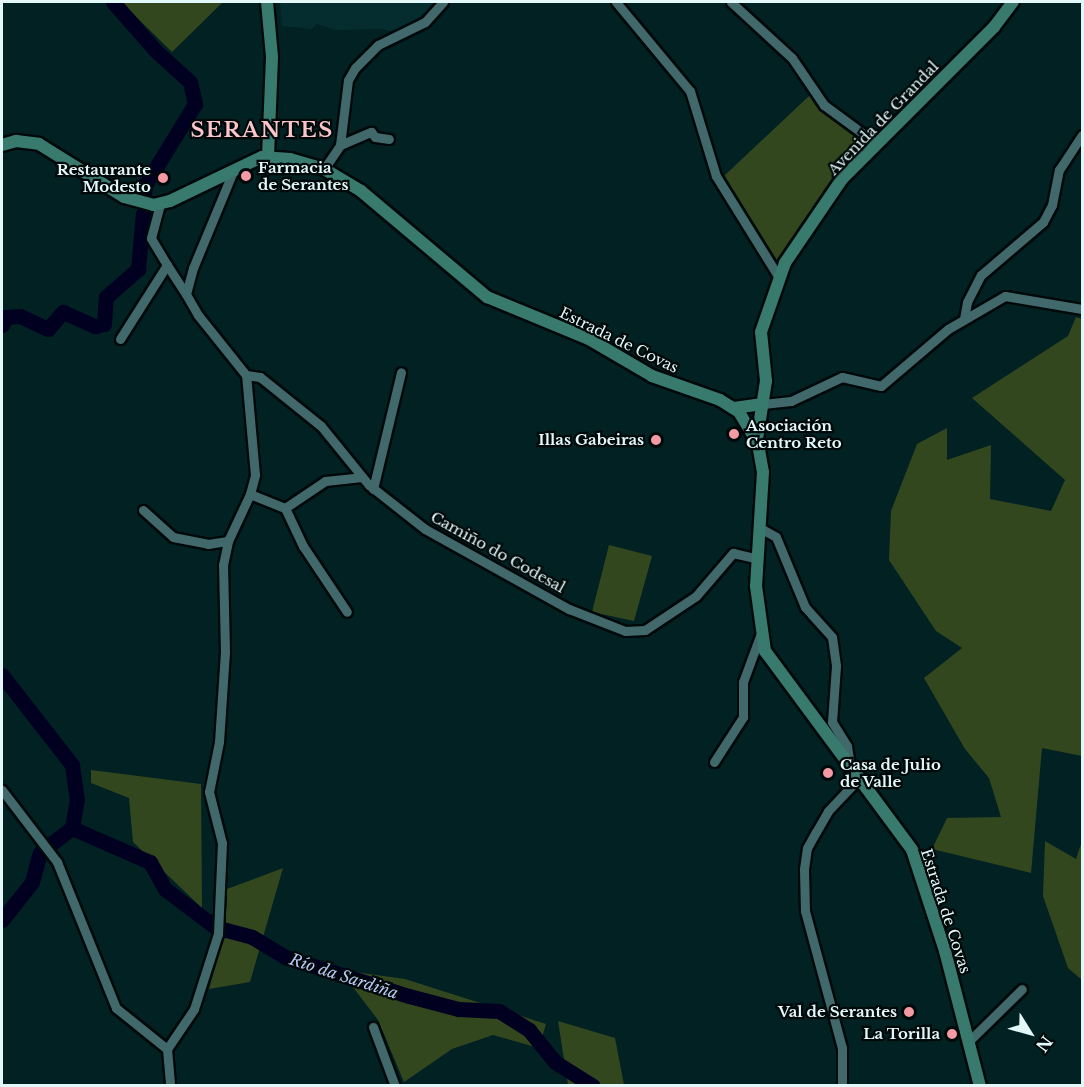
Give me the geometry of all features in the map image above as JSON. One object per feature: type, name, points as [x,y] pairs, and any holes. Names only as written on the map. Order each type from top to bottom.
[{"type":"main road","points":[[2,145],[16,141],[39,144],[124,197],[160,204],[234,169],[268,156],[272,57],[267,2]]},
{"type":"main road","name":"Avenida de Grandal","points":[[758,444],[766,381],[761,332],[778,276],[842,179],[994,27],[1013,2]]},
{"type":"main road","name":"Estrada de Covas","points":[[268,156],[324,169],[361,192],[487,297],[589,339],[652,376],[734,408],[746,421],[758,444],[763,472],[758,559],[760,633],[777,672],[860,777],[912,850],[945,951],[980,1086]]},
{"type":"main road","points":[[734,408],[763,404]]},
{"type":"main road","points":[[746,421],[763,404]]},
{"type":"street","points":[[324,169],[340,145],[348,80],[355,68],[378,45],[425,22],[443,2]]},
{"type":"street","points":[[616,2],[690,92],[716,176],[778,276]]},
{"type":"street","points":[[731,2],[792,58],[824,105],[877,144]]},
{"type":"street","points":[[340,145],[371,132],[375,137],[389,139]]},
{"type":"street","points":[[964,319],[967,302],[981,275],[1024,241],[1043,222],[1052,205],[1059,170],[1083,135]]},
{"type":"street","points":[[186,294],[193,268],[234,169]]},
{"type":"street","points":[[160,204],[151,238],[198,315],[246,375],[255,475],[250,494],[228,541],[223,565],[225,652],[219,742],[209,792],[222,843],[218,934],[194,1009],[167,1049],[170,1086]]},
{"type":"street","points":[[120,339],[167,266]]},
{"type":"street","points":[[763,404],[791,401],[842,377],[881,386],[964,319],[1005,296],[1083,309]]},
{"type":"street","points":[[373,489],[401,372]]},
{"type":"street","name":"Camiño do Codesal","points":[[246,375],[260,377],[321,426],[373,489],[425,530],[569,609],[633,633],[656,624],[696,596],[728,556],[740,553],[758,559]]},
{"type":"street","points":[[285,508],[325,482],[362,477]]},
{"type":"street","points":[[250,494],[285,508],[303,546],[347,612]]},
{"type":"street","points":[[143,510],[173,537],[208,544],[228,541]]},
{"type":"street","points":[[760,528],[776,537],[804,607],[832,637],[836,666],[832,722],[847,746],[850,764]]},
{"type":"street","points":[[714,762],[743,717],[743,682],[760,633]]},
{"type":"street","points":[[843,1086],[842,1048],[805,911],[804,869],[807,848],[828,811],[860,777]]},
{"type":"street","points":[[2,790],[57,862],[116,1008],[167,1049]]},
{"type":"street","points":[[969,1041],[1022,989]]},
{"type":"street","points":[[373,1027],[395,1086]]},
{"type":"shaded area","points":[[280,2],[439,2],[425,19],[396,33],[383,29],[335,30],[317,24],[312,29],[282,26]]},
{"type":"green space","points":[[121,2],[223,2],[172,52]]},
{"type":"green space","points":[[809,96],[869,143],[833,178],[778,262],[724,176]]},
{"type":"green space","points":[[1076,317],[1082,319],[1082,756],[1042,748],[1031,873],[932,849],[947,818],[1001,817],[989,778],[965,749],[924,678],[962,648],[936,631],[889,560],[891,511],[917,444],[947,428],[947,460],[991,445],[990,499],[1051,511],[1065,480],[972,398],[1068,336]]},
{"type":"green space","points":[[609,545],[652,556],[634,621],[592,612]]},
{"type":"green space","points":[[91,770],[201,784],[202,908],[133,842],[129,798],[91,783]]},
{"type":"green space","points":[[1045,841],[1076,859],[1082,841],[1082,980],[1068,968],[1043,896]]},
{"type":"green space","points":[[283,868],[250,982],[209,989],[222,941],[227,889]]},
{"type":"green space","points":[[340,970],[405,979],[546,1024],[539,1048],[493,1035],[452,1049],[404,1082],[378,1020]]},
{"type":"green space","points":[[558,1021],[615,1038],[624,1085],[568,1085]]},
{"type":"waterway","name":"Río da Sardiña","points":[[113,2],[155,50],[190,82],[195,104],[145,185],[144,193]]},
{"type":"waterway","name":"Río da Sardiña","points":[[2,325],[6,317],[20,316],[48,329],[63,312],[95,326],[104,324],[106,297],[138,269],[143,213]]},
{"type":"waterway","name":"Río da Sardiña","points":[[2,675],[72,765],[77,799],[72,828],[150,862],[165,889],[215,927],[252,937],[285,957],[409,996],[458,1009],[499,1011],[529,1030],[555,1062],[593,1086]]},
{"type":"waterway","points":[[52,843],[72,828]]},
{"type":"waterway","points":[[2,920],[32,882],[40,853]]},
{"type":"place","name":"Farmacia de Serantes","points":[[246,176]]},
{"type":"place","name":"Restaurante Modesto","points":[[163,178]]},
{"type":"place","name":"Asociación Centro Reto","points":[[734,434]]},
{"type":"place","name":"Illas Gabeiras","points":[[656,440]]},
{"type":"place","name":"Casa de Julio de Valle","points":[[828,773]]},
{"type":"place","name":"Val de Serantes","points":[[909,1012]]},
{"type":"place","name":"La Torilla","points":[[952,1034]]},
{"type":"district","name":"SERANTES","points":[[262,130]]}]
